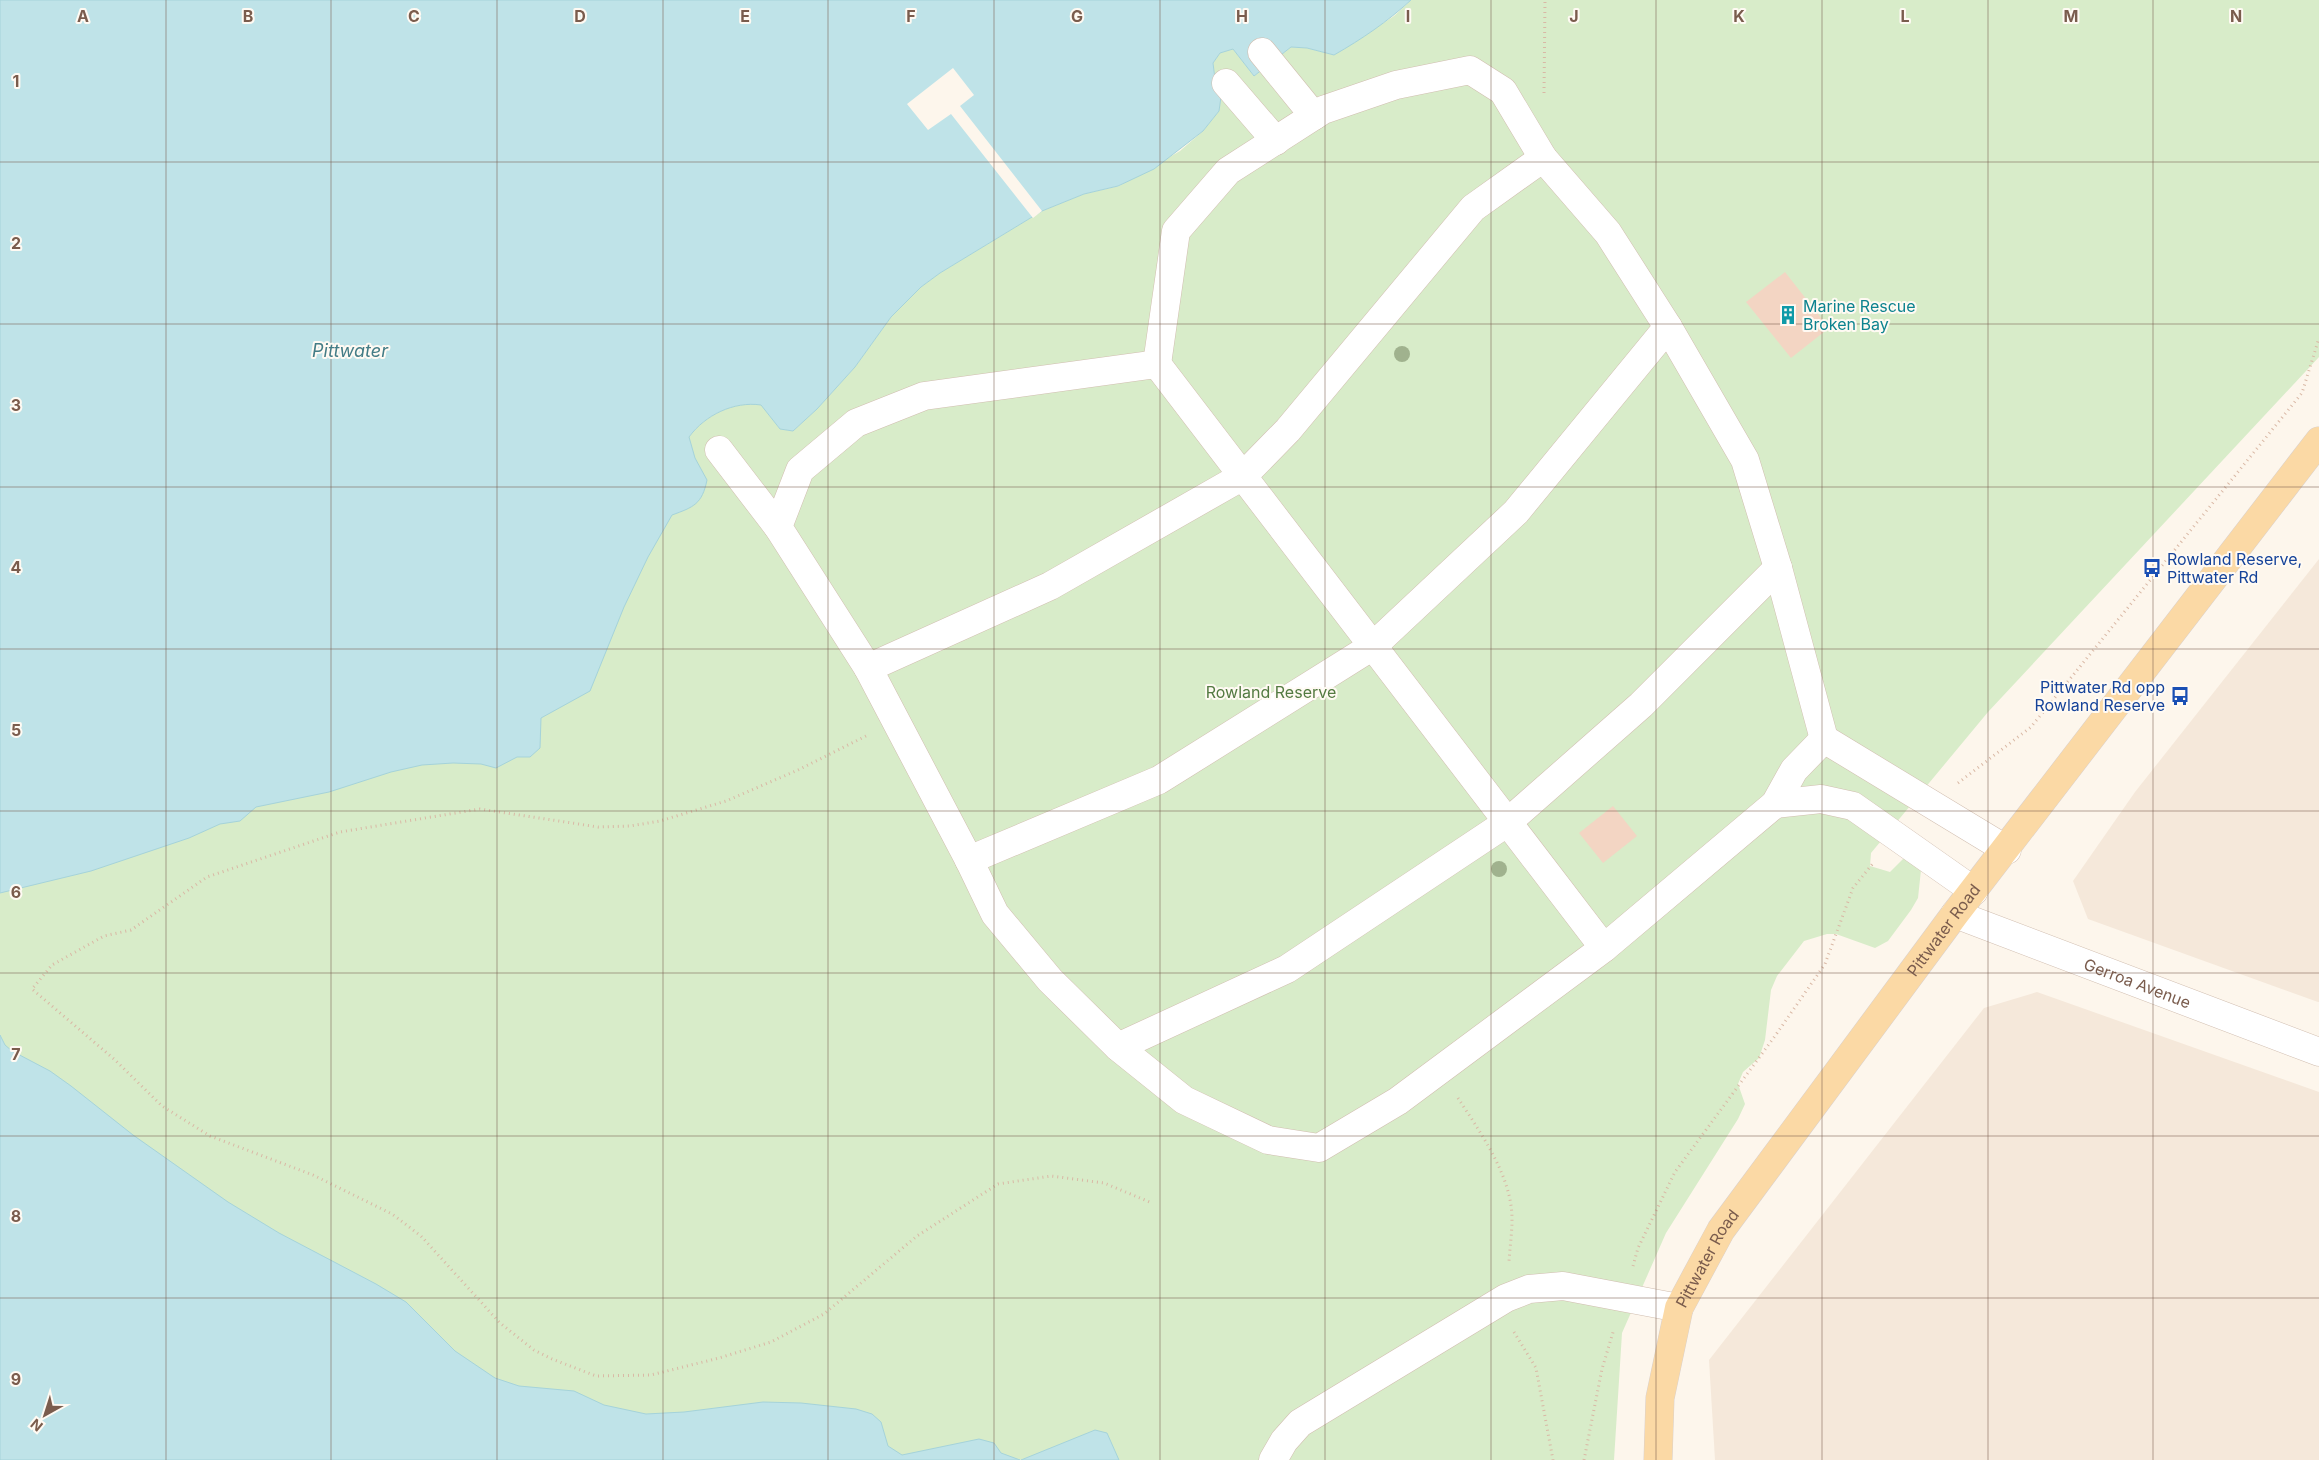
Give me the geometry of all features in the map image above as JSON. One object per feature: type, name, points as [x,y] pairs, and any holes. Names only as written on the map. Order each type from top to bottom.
[{"type":"main road","name":"Pittwater Road","points":[[1658,1460],[1660,1398],[1679,1308],[1721,1230],[1955,914],[2007,850],[2319,441]]},
{"type":"street","points":[[1262,52],[1314,116]]},
{"type":"street","points":[[1604,948],[1157,364],[1176,231],[1228,171],[1324,110],[1396,85],[1470,70],[1503,91],[1543,158],[1608,233],[1668,327],[1745,460],[1778,568],[1824,739],[2007,850]]},
{"type":"street","points":[[1226,83],[1276,141]]},
{"type":"street","points":[[868,668],[1050,586],[1243,476],[1288,430],[1473,208],[1543,158]]},
{"type":"street","points":[[969,860],[1159,780],[1373,646],[1516,512],[1668,327]]},
{"type":"street","points":[[778,527],[800,470],[856,424],[924,396],[1157,364]]},
{"type":"street","points":[[719,450],[778,527],[868,668],[969,860],[995,914],[1050,980],[1118,1047],[1184,1100],[1268,1140],[1319,1148],[1398,1101],[1604,948],[1775,804],[1794,770],[1824,739]]},
{"type":"street","points":[[1118,1047],[1287,969],[1508,822],[1641,705],[1778,568]]},
{"type":"street","points":[[1775,804],[1821,799],[1853,806],[1974,891]]},
{"type":"street","name":"Gerroa Avenue","points":[[1955,914],[2319,1052]]},
{"type":"street","points":[[1273,1460],[1284,1441],[1300,1423],[1506,1298],[1529,1289],[1563,1286],[1679,1308]]},
{"type":"path","points":[[1544,99],[1545,0]]},
{"type":"path","points":[[1931,804],[2031,727],[2302,393],[2319,338]]},
{"type":"path","points":[[896,721],[798,770],[726,801],[660,821],[630,826],[598,827],[480,809],[340,832],[207,877],[131,930],[104,936],[52,965],[32,989],[114,1059],[162,1106],[210,1136],[314,1175],[392,1214],[421,1236],[500,1323],[534,1350],[596,1376],[651,1375],[720,1358],[771,1342],[824,1314],[917,1236],[998,1184],[1051,1176],[1104,1183],[1152,1203]]},
{"type":"path","points":[[1584,1460],[1602,1369],[1625,1297],[1638,1248],[1675,1172],[1775,1036],[1825,964],[1853,888],[1896,837]]},
{"type":"path","points":[[1440,1070],[1491,1149],[1508,1191],[1512,1217],[1506,1321],[1536,1368],[1554,1460]]},
{"type":"shaded area","points":[[2319,559],[2318,1002],[2088,919],[2073,881],[2135,792]]},
{"type":"shaded area","points":[[2037,992],[2319,1092],[2319,1460],[1715,1460],[1709,1360],[1984,1008]]},
{"type":"green space","name":"Rowland Reserve","points":[[1411,0],[2319,0],[2319,357],[1988,712],[1871,853],[1870,866],[1890,872],[1906,856],[1921,870],[1918,898],[1888,941],[1875,948],[1836,934],[1827,934],[1804,941],[1777,976],[1771,990],[1765,1040],[1759,1058],[1743,1072],[1738,1084],[1745,1104],[1738,1119],[1666,1233],[1622,1333],[1614,1460],[335,1460],[0,1306],[0,454],[689,437],[703,422],[721,411],[731,407],[751,404],[761,404],[780,429],[793,431],[817,409],[855,367],[891,317],[921,287],[940,273],[1042,211],[1084,194],[1119,186],[1180,151],[1203,131],[1219,111],[1222,90],[1215,79],[1213,63],[1220,53],[1233,49],[1254,76],[1291,47],[1307,48],[1334,55],[1394,16]]},
{"type":"water","name":"Pittwater","points":[[0,0],[1411,0],[1374,30],[1334,55],[1307,48],[1291,47],[1254,76],[1233,49],[1220,53],[1213,63],[1215,79],[1222,90],[1219,111],[1203,131],[1154,169],[1118,186],[1084,194],[1042,211],[940,273],[921,287],[891,317],[855,367],[817,409],[793,431],[780,429],[761,405],[751,404],[721,411],[703,422],[689,437],[695,458],[707,480],[700,500],[686,510],[672,515],[648,557],[624,607],[590,691],[541,718],[540,748],[530,757],[517,757],[496,768],[481,764],[453,763],[422,765],[391,772],[329,792],[256,807],[240,821],[220,824],[189,838],[91,871],[0,893]]},
{"type":"water","points":[[0,1035],[5,1045],[12,1051],[50,1071],[133,1135],[228,1202],[279,1233],[406,1302],[455,1351],[495,1378],[519,1386],[574,1391],[604,1405],[646,1414],[684,1412],[763,1402],[801,1403],[856,1409],[872,1414],[881,1422],[888,1446],[902,1455],[979,1439],[994,1443],[1001,1453],[1020,1460],[0,1460]]},
{"type":"water","points":[[1095,1430],[1107,1433],[1119,1460],[1021,1460]]},
{"type":"pier","points":[[953,68],[974,95],[960,106],[1042,211],[1033,218],[951,114],[928,130],[907,104]]},
{"type":"building","name":"Marine Rescue Broken Bay","points":[[1785,272],[1829,328],[1791,358],[1746,302]]},
{"type":"building","points":[[1613,806],[1637,836],[1603,863],[1579,833]]},
{"type":"place","name":"Marine Rescue Broken Bay","points":[[1788,315]]},
{"type":"place","name":"Rowland Reserve, Pittwater Rd","points":[[2152,568]]},
{"type":"place","name":"Pittwater Rd opp Rowland Reserve","points":[[2180,696]]}]
